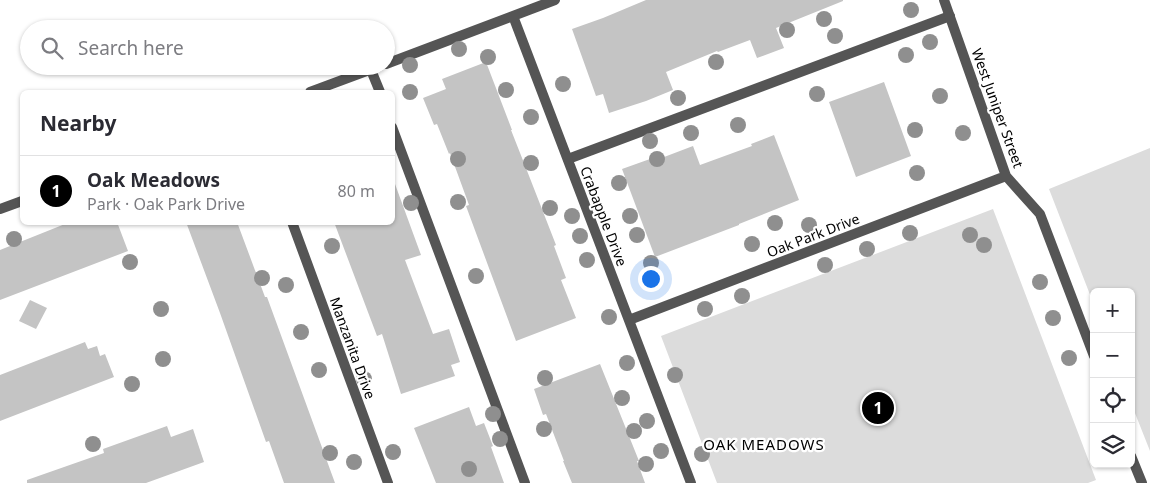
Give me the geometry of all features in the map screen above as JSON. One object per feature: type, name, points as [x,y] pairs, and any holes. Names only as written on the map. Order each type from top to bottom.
[{"type":"street","points":[[395,61],[555,0]]},
{"type":"street","name":"West Juniper Street","points":[[944,0],[1006,176],[1040,214],[1090,345]]},
{"type":"street","name":"Crabapple Drive","points":[[513,16],[691,483]]},
{"type":"street","points":[[568,159],[950,16]]},
{"type":"street","points":[[316,90],[357,75]]},
{"type":"street","points":[[377,75],[380,90]]},
{"type":"street","points":[[395,134],[525,483]]},
{"type":"street","name":"Oak Park Drive","points":[[629,320],[1006,176]]},
{"type":"street","points":[[0,209],[20,202]]},
{"type":"street","name":"Manzanita Drive","points":[[293,225],[388,483]]},
{"type":"street","points":[[1135,466],[1142,483]]},
{"type":"shaded area","points":[[1150,148],[1150,451],[1135,413],[1135,288],[1090,288],[1090,295],[1049,189]]},
{"type":"shaded area","name":"OAK MEADOWS","points":[[993,209],[1096,480],[1088,483],[717,483],[661,336]]},
{"type":"building","points":[[646,0],[843,1],[776,28],[784,48],[757,58],[750,40],[717,51],[666,72],[673,90],[609,113],[603,94],[596,96],[572,29]]},
{"type":"building","points":[[486,62],[556,245],[554,246],[566,278],[561,280],[576,318],[516,341],[466,206],[469,205],[450,153],[437,124],[434,125],[423,98],[446,89],[442,79]]},
{"type":"building","points":[[884,82],[911,156],[856,177],[829,102]]},
{"type":"building","points":[[774,135],[799,200],[655,257],[622,169],[650,159],[651,162],[693,146],[700,165],[752,146],[751,144]]},
{"type":"building","points":[[395,184],[421,255],[405,260],[433,334],[449,329],[460,362],[451,365],[455,376],[401,394],[382,334],[377,336],[335,225],[395,225]]},
{"type":"building","points":[[62,225],[118,225],[128,251],[0,300],[0,250]]},
{"type":"building","points":[[187,225],[238,225],[265,297],[267,297],[335,483],[284,483],[269,441],[266,442]]},
{"type":"building","points":[[30,300],[47,308],[36,329],[19,321]]},
{"type":"building","points":[[85,342],[88,349],[97,346],[100,356],[105,354],[114,377],[0,421],[0,375]]},
{"type":"building","points":[[600,364],[639,461],[637,461],[645,483],[572,483],[546,414],[543,415],[534,389]]},
{"type":"building","points":[[469,407],[476,426],[484,423],[504,483],[436,483],[414,428]]},
{"type":"building","points":[[167,426],[171,437],[193,429],[204,462],[146,483],[27,483],[27,480],[104,453],[103,449]]},
{"type":"place","name":"Oak Meadows","points":[[878,408]]},
{"type":"district","name":"OAK MEADOWS","points":[[764,444]]}]
